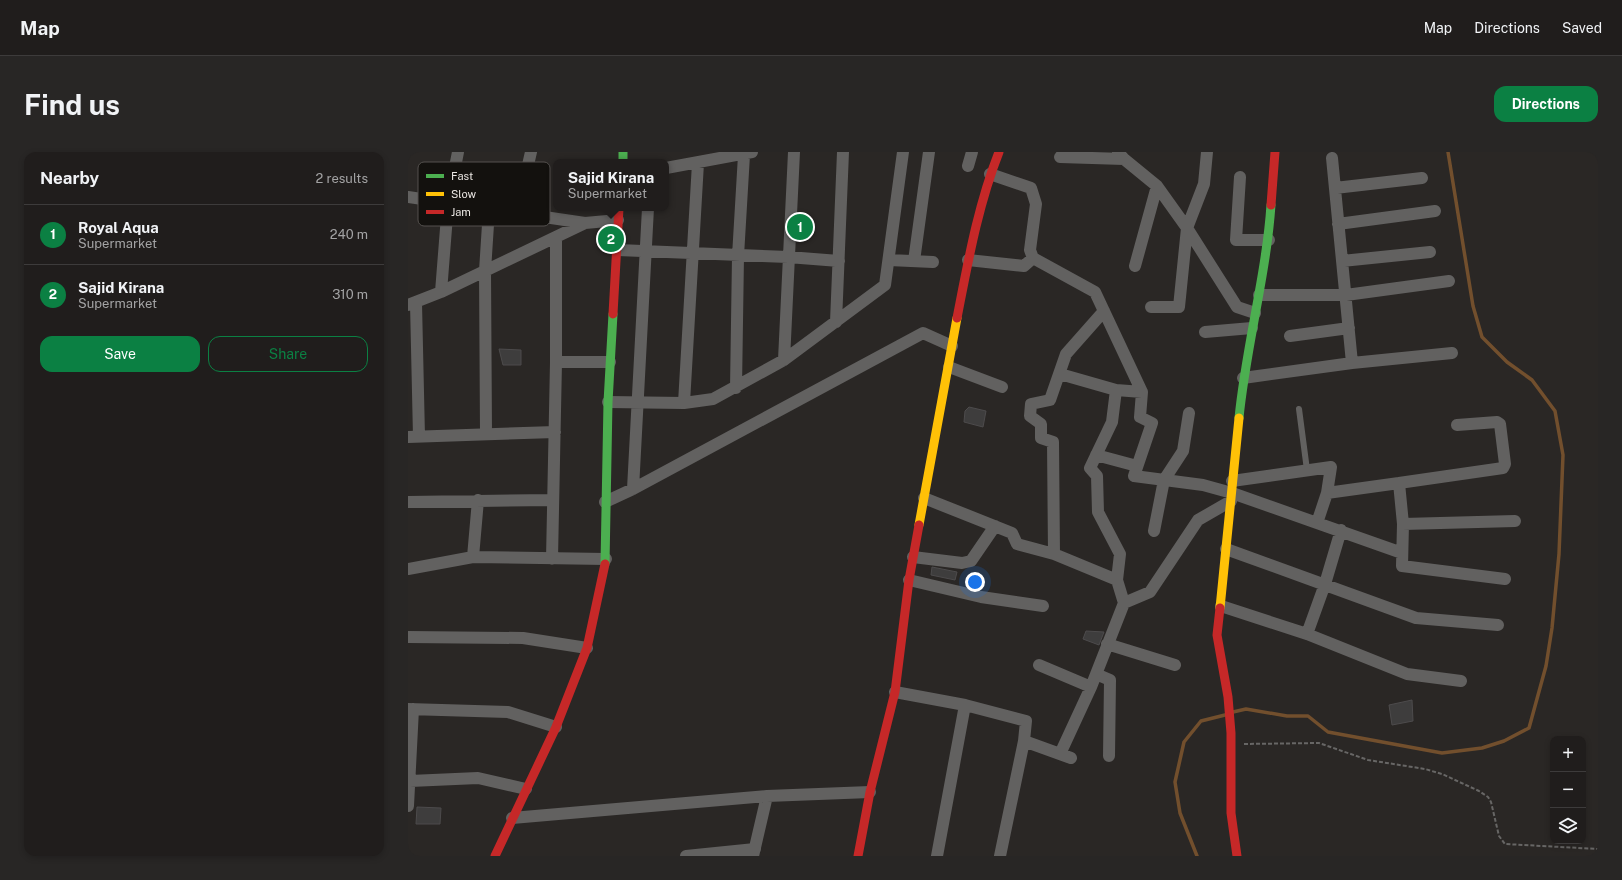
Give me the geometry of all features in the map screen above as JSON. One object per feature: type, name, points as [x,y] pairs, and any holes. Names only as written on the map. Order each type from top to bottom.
[{"type":"street","points":[[456,162],[458,152]]},
{"type":"street","points":[[529,162],[531,152]]},
{"type":"street","points":[[784,360],[794,152]]},
{"type":"street","points":[[836,322],[843,152]]},
{"type":"street","points":[[608,402],[684,403],[714,399],[784,360],[885,285],[903,152]]},
{"type":"street","points":[[914,261],[929,152]]},
{"type":"street","points":[[968,166],[972,152]]},
{"type":"street","points":[[858,856],[870,792],[895,692],[913,556],[968,260],[990,174],[999,152]]},
{"type":"street","points":[[1151,307],[1179,307],[1187,228],[1204,184],[1207,152]]},
{"type":"street","points":[[1237,856],[1231,813],[1230,722],[1217,635],[1243,378],[1269,240],[1276,152]]},
{"type":"street","points":[[669,167],[692,159],[714,155],[748,153],[738,256],[736,388]]},
{"type":"street","points":[[1060,158],[1121,155],[1157,186],[1187,228],[1237,307],[1255,313]]},
{"type":"street","points":[[1332,158],[1352,363]]},
{"type":"street","points":[[684,403],[692,254],[692,159]]},
{"type":"street","points":[[990,174],[1031,188],[1036,204],[1030,250],[1033,258],[1094,292],[1104,312],[1142,392],[1140,417],[1152,423],[1134,476],[1203,485],[1232,492],[1402,552]]},
{"type":"street","points":[[1240,177],[1236,240],[1269,240]]},
{"type":"street","points":[[1335,188],[1422,178]]},
{"type":"street","points":[[1135,266],[1157,186]]},
{"type":"street","points":[[408,197],[418,198]]},
{"type":"street","points":[[633,489],[648,211]]},
{"type":"street","points":[[1338,224],[1435,211]]},
{"type":"street","points":[[495,856],[556,727],[587,648],[606,559],[605,502],[608,402],[619,214],[585,223],[441,292],[412,304],[414,437],[486,433],[555,432]]},
{"type":"street","points":[[550,218],[585,223]]},
{"type":"street","points":[[441,292],[446,226]]},
{"type":"street","points":[[486,433],[485,271],[488,226]]},
{"type":"street","points":[[552,559],[556,362],[556,238]]},
{"type":"street","points":[[618,250],[788,257],[839,261]]},
{"type":"street","points":[[1342,261],[1430,252]]},
{"type":"street","points":[[968,260],[1024,266],[1033,258]]},
{"type":"street","points":[[889,260],[933,262]]},
{"type":"street","points":[[1259,295],[1346,295],[1449,281]]},
{"type":"street","points":[[1054,554],[1053,442],[1041,438],[1041,424],[1030,416],[1031,404],[1050,400],[1066,354],[1104,312]]},
{"type":"street","points":[[1206,332],[1252,328]]},
{"type":"street","points":[[1290,336],[1349,328]]},
{"type":"street","points":[[605,502],[633,489],[923,333],[952,346]]},
{"type":"street","points":[[1243,378],[1352,363],[1452,353]]},
{"type":"street","points":[[556,362],[610,362]]},
{"type":"street","points":[[949,367],[1002,386]]},
{"type":"street","points":[[1060,374],[1116,390],[1142,392]]},
{"type":"street","points":[[1024,741],[1065,756],[1090,687],[1124,603],[1117,580],[1120,554],[1098,512],[1097,476],[1090,468],[1112,422],[1116,390]]},
{"type":"street","points":[[1154,531],[1164,480],[1183,451],[1189,413]]},
{"type":"street","points":[[1327,493],[1503,468],[1505,464],[1500,424],[1497,422],[1457,426]]},
{"type":"street","points":[[1096,455],[1137,466]]},
{"type":"street","points":[[1124,603],[1150,592],[1198,520],[1232,492],[1307,470],[1331,467],[1327,493],[1317,523]]},
{"type":"street","points":[[1399,483],[1403,524],[1402,566],[1505,579]]},
{"type":"street","points":[[924,498],[1012,533],[1017,544],[1054,554],[1117,580]]},
{"type":"street","points":[[474,557],[478,500]]},
{"type":"street","points":[[408,502],[553,500]]},
{"type":"street","points":[[1403,524],[1515,521]]},
{"type":"street","points":[[913,556],[962,563],[970,561],[996,526]]},
{"type":"street","points":[[1307,634],[1325,584],[1341,530]]},
{"type":"street","points":[[1226,549],[1416,618],[1498,625]]},
{"type":"street","points":[[408,569],[474,557],[606,559]]},
{"type":"street","points":[[909,580],[981,597],[1043,606]]},
{"type":"street","points":[[1221,606],[1307,634],[1407,674],[1461,681]]},
{"type":"street","points":[[408,637],[523,638],[587,648]]},
{"type":"street","points":[[1107,644],[1175,665]]},
{"type":"street","points":[[1039,665],[1090,687]]},
{"type":"street","points":[[1096,674],[1110,680],[1109,756]]},
{"type":"street","points":[[895,692],[965,705],[1026,721],[1024,741],[1000,856]]},
{"type":"street","points":[[937,856],[965,705]]},
{"type":"street","points":[[408,806],[410,781],[410,709],[508,712],[556,727]]},
{"type":"street","points":[[410,781],[478,778],[526,789]]},
{"type":"street","points":[[512,818],[767,796],[870,792]]},
{"type":"street","points":[[686,856],[754,852],[767,796]]},
{"type":"lane","points":[[1299,410],[1307,470]]},
{"type":"path","points":[[1231,745],[1319,743],[1368,760],[1425,769],[1479,791],[1488,797],[1491,802],[1499,836],[1505,844],[1598,849]]},
{"type":"building","points":[[499,349],[521,350],[521,365],[503,365]]},
{"type":"building","points":[[969,407],[986,411],[983,427],[964,422],[965,411]]},
{"type":"building","points":[[932,567],[957,572],[955,580],[931,575]]},
{"type":"building","points":[[1086,631],[1104,632],[1099,645],[1083,639]]},
{"type":"building","points":[[1412,700],[1413,721],[1392,725],[1389,705]]},
{"type":"building","points":[[417,807],[441,808],[440,824],[416,824]]},
{"type":"waterway","points":[[1233,712],[1246,709],[1287,716],[1308,716],[1328,732],[1442,753],[1482,748],[1504,741],[1529,728],[1546,666],[1552,628],[1559,554],[1563,455],[1555,411],[1532,380],[1507,362],[1482,337],[1473,306],[1448,152]]},
{"type":"waterway","points":[[1197,856],[1180,813],[1175,782],[1184,742],[1201,721],[1225,715]]},
{"type":"traffic: fast","points":[[623,152],[623,159]]},
{"type":"traffic: fast","points":[[1239,418],[1246,364],[1265,259],[1271,205]]},
{"type":"traffic: fast","points":[[605,564],[608,402],[613,314]]},
{"type":"traffic: slow","points":[[919,525],[957,318]]},
{"type":"traffic: slow","points":[[1220,608],[1239,418]]},
{"type":"traffic: jam","points":[[957,318],[979,213],[999,152]]},
{"type":"traffic: jam","points":[[1271,205],[1275,152]]},
{"type":"traffic: jam","points":[[613,314],[619,211]]},
{"type":"traffic: jam","points":[[858,856],[870,792],[895,692],[909,580],[919,525]]},
{"type":"traffic: jam","points":[[495,856],[556,727],[587,648],[605,564]]},
{"type":"traffic: jam","points":[[1220,608],[1217,635],[1228,697],[1231,733],[1231,813],[1237,856]]},
{"type":"place","name":"Royal Aqua","points":[[800,227]]},
{"type":"place","name":"Sajid Kirana","points":[[611,239]]}]
